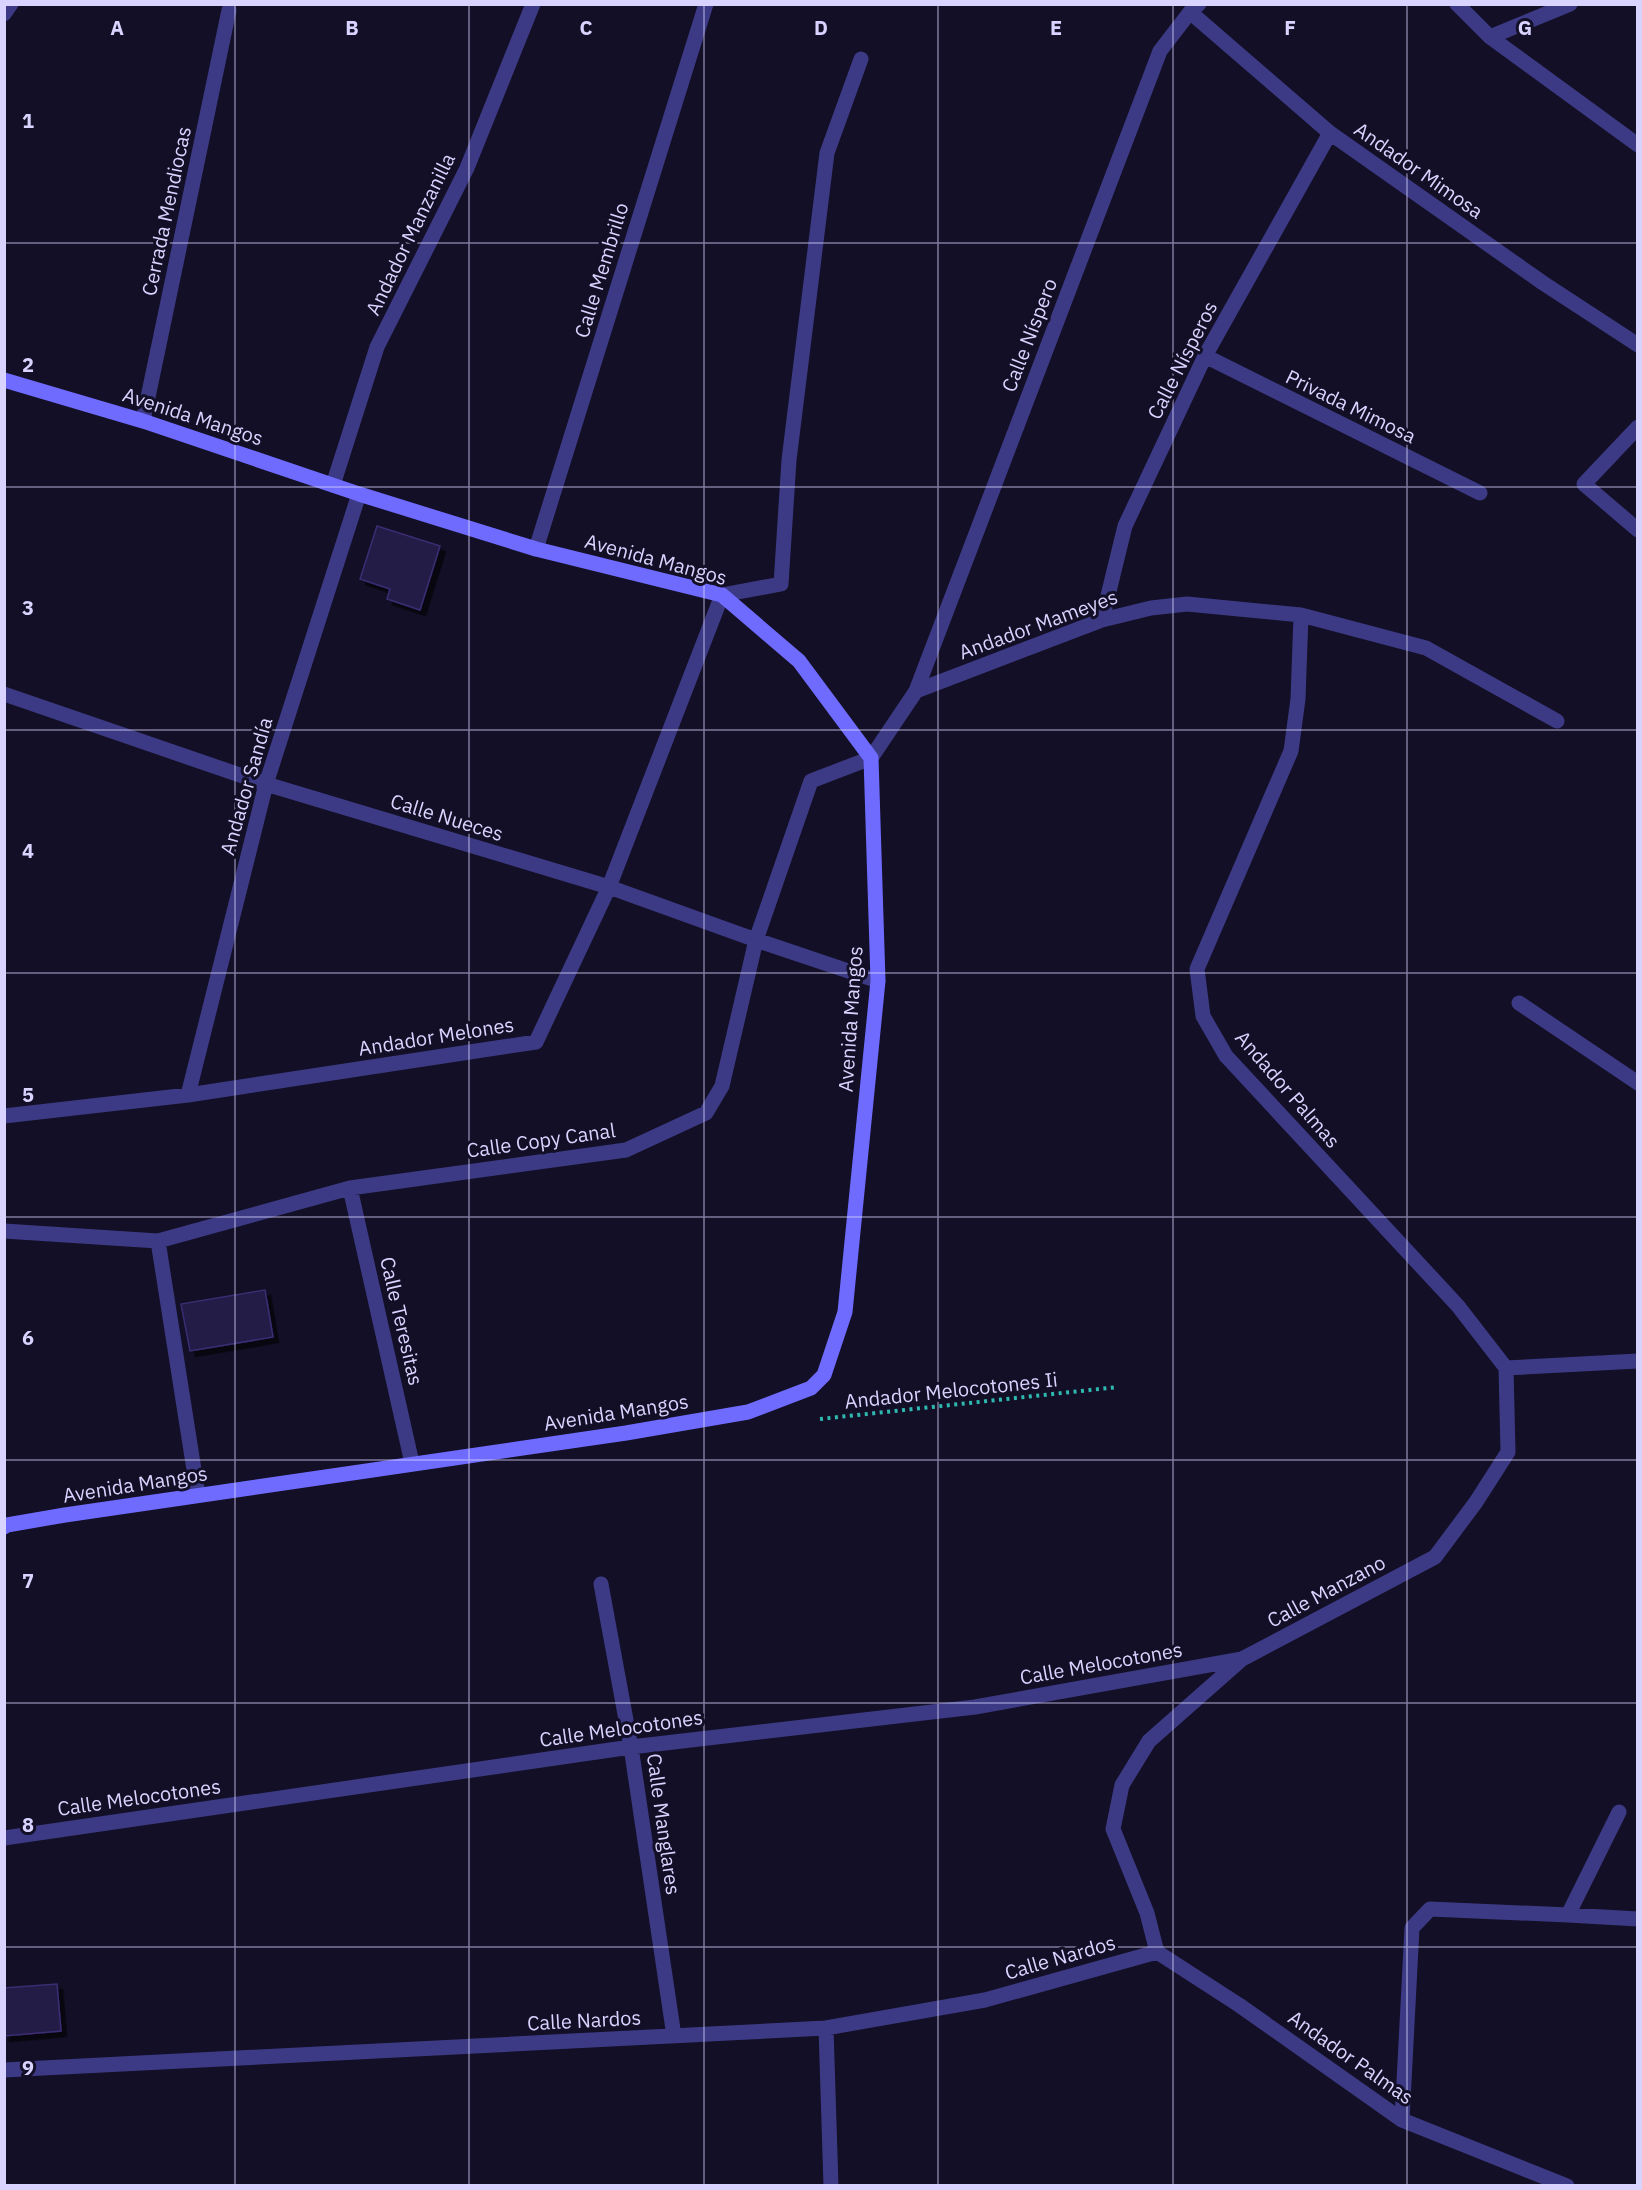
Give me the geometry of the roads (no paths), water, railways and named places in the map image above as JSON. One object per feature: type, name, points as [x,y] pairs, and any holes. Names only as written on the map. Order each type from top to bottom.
[{"type":"main road","name":"Avenida Mangos","points":[[4,380],[143,421],[359,494],[536,549],[722,595],[799,661],[871,758],[878,981],[845,1312],[824,1376],[811,1388],[748,1412],[627,1433],[5,1524]]},
{"type":"street","points":[[4,14],[11,4]]},
{"type":"street","name":"Andador Manzanilla","points":[[333,485],[377,347],[467,168],[533,4]]},
{"type":"street","name":"Calle Membrillo","points":[[536,549],[706,4]]},
{"type":"street","points":[[1457,4],[1490,37],[1638,145]]},
{"type":"street","points":[[1490,37],[1570,4]]},
{"type":"street","name":"Andador Mimosa","points":[[1195,8],[1330,133],[1543,283],[1638,345]]},
{"type":"street","name":"Calle Níspero","points":[[916,691],[1160,51],[1195,8]]},
{"type":"street","name":"Cerrada Mendiocas","points":[[143,421],[229,10]]},
{"type":"street","points":[[722,595],[781,584],[789,460],[827,153],[861,59]]},
{"type":"street","name":"Calle Nísperos","points":[[1102,620],[1125,526],[1204,356],[1330,133]]},
{"type":"street","name":"Privada Mimosa","points":[[1204,356],[1480,493]]},
{"type":"street","points":[[1638,427],[1584,484],[1638,530]]},
{"type":"street","name":"Andador Sandía","points":[[188,1095],[266,784],[359,494]]},
{"type":"street","name":"Andador Melones","points":[[4,1116],[188,1095],[536,1042],[609,887],[722,595]]},
{"type":"street","name":"Andador Mameyes","points":[[916,691],[1102,620],[1151,608],[1187,604],[1301,615],[1426,648],[1557,721]]},
{"type":"street","name":"Andador Palmas","points":[[1301,615],[1298,699],[1291,751],[1197,969],[1203,1016],[1226,1056],[1458,1306],[1506,1368]]},
{"type":"street","points":[[871,758],[916,691]]},
{"type":"street","name":"Calle Nueces","points":[[4,694],[266,784],[609,887],[878,981]]},
{"type":"street","name":"Calle Copy Canal","points":[[4,1231],[158,1242],[350,1188],[626,1150],[706,1113],[722,1086],[756,940],[812,781],[871,758]]},
{"type":"street","points":[[1519,1003],[1638,1083]]},
{"type":"street","name":"Calle Teresitas","points":[[350,1188],[412,1463]]},
{"type":"street","points":[[158,1242],[198,1495]]},
{"type":"street","points":[[1506,1368],[1638,1360]]},
{"type":"street","name":"Calle Manzano","points":[[1157,1952],[1147,1913],[1113,1829],[1122,1785],[1149,1741],[1242,1659],[1435,1557],[1476,1502],[1508,1452],[1506,1368]]},
{"type":"street","name":"Calle Manglares","points":[[601,1584],[631,1747],[674,2036]]},
{"type":"street","name":"Calle Melocotones","points":[[4,1838],[631,1747],[975,1707],[1242,1659]]},
{"type":"street","points":[[1568,1915],[1619,1812]]},
{"type":"street","points":[[1402,2120],[1412,1928],[1431,1909],[1638,1919]]},
{"type":"street","name":"Andador Palmas","points":[[1157,1952],[1239,2005],[1402,2120],[1567,2186]]},
{"type":"street","name":"Calle Nardos","points":[[4,2070],[826,2028],[986,2000],[1157,1952]]},
{"type":"street","points":[[826,2028],[831,2186]]}]
